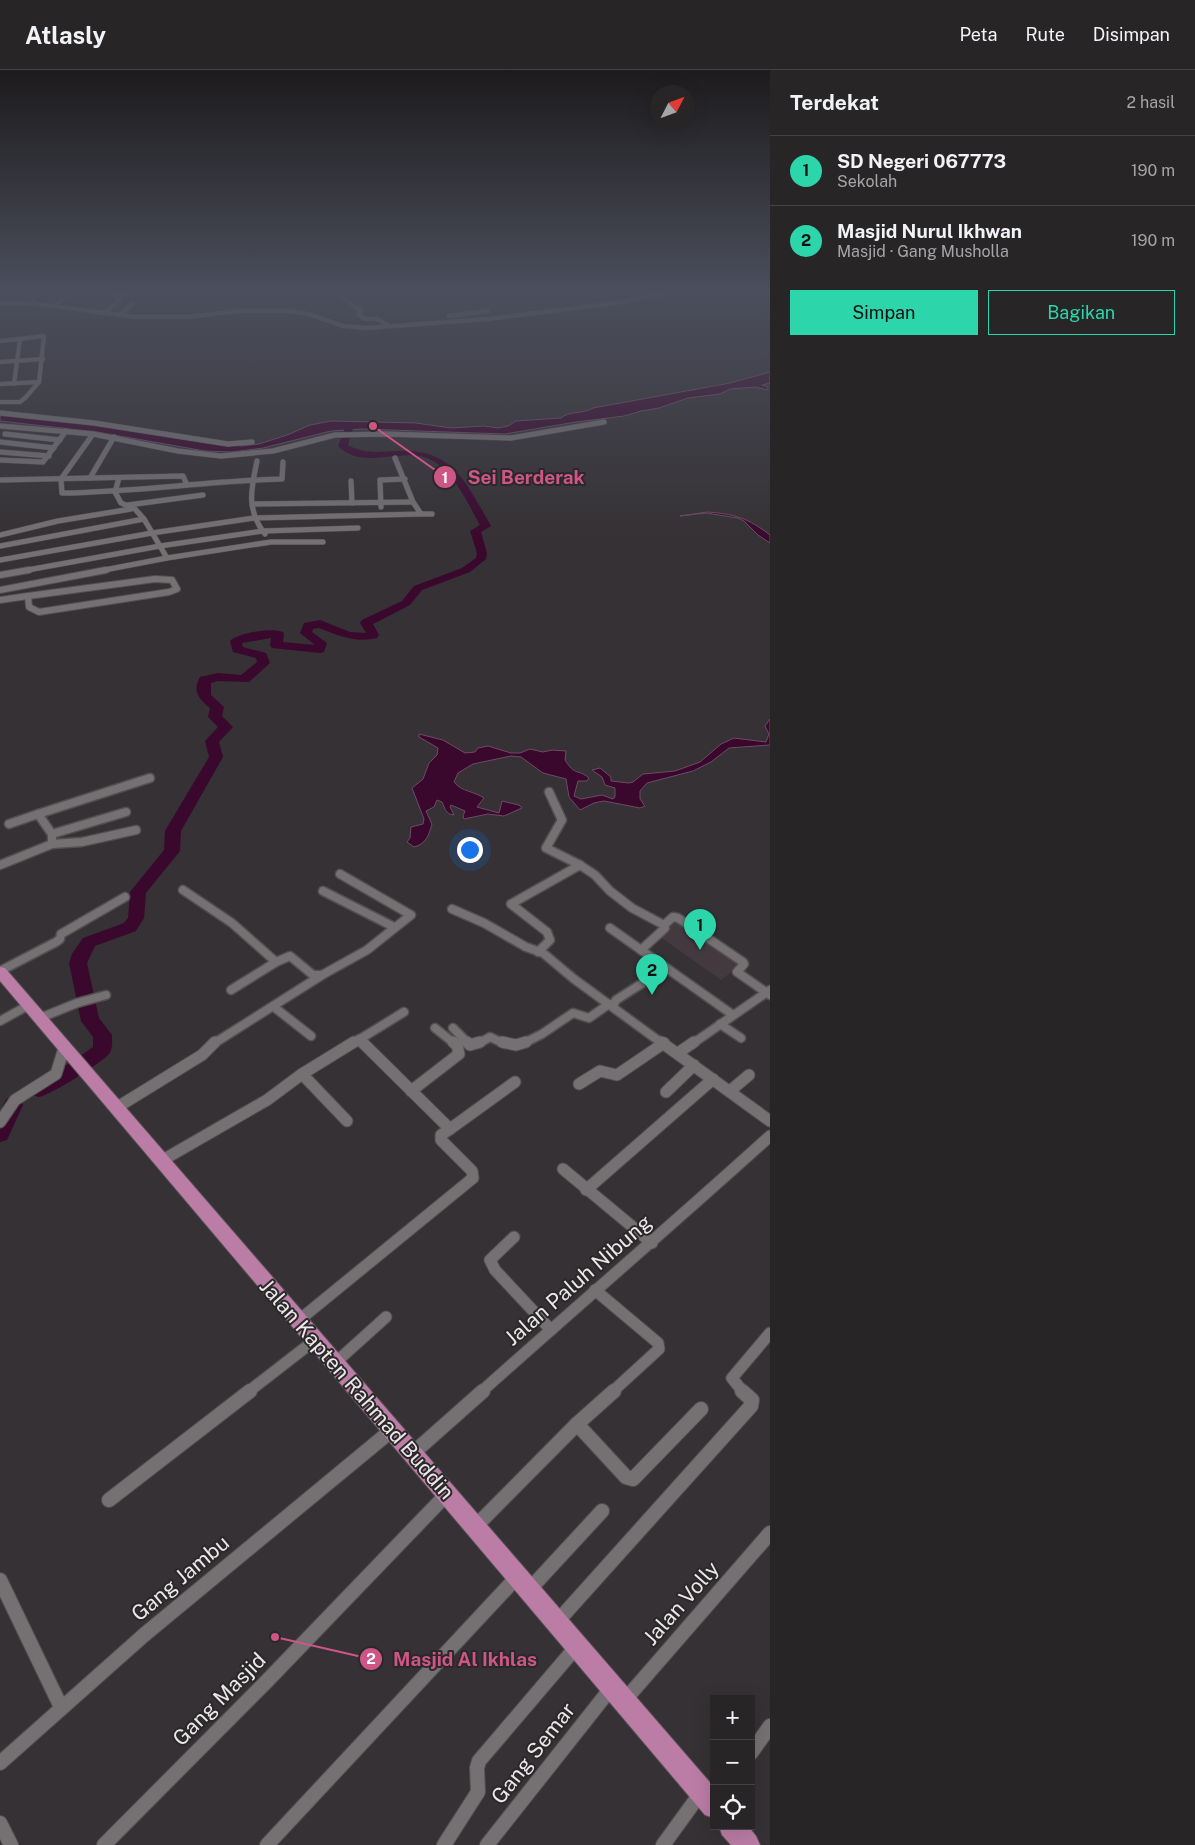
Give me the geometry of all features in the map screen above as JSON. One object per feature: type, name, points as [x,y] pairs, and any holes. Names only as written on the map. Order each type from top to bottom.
[{"type":"main road","name":"Jalan Kapten Rahmad Buddin","points":[[0,971],[710,1801]]},
{"type":"main road","points":[[734,1830],[747,1845]]},
{"type":"street","points":[[14,384],[15,375]]},
{"type":"street","points":[[0,402],[20,402],[39,382],[40,375]]},
{"type":"street","points":[[0,384],[39,382]]},
{"type":"street","points":[[4,389],[8,384]]},
{"type":"street","points":[[0,413],[104,424],[228,444],[252,442]]},
{"type":"street","points":[[0,426],[93,434],[178,452],[221,456],[273,451],[335,435],[357,433],[511,438],[604,422]]},
{"type":"street","points":[[0,438],[16,428]]},
{"type":"street","points":[[0,460],[42,463],[66,431]]},
{"type":"street","points":[[5,434],[60,440]]},
{"type":"street","points":[[93,434],[61,479],[62,493],[115,492],[283,479],[283,462]]},
{"type":"street","points":[[88,492],[92,478],[114,438]]},
{"type":"street","points":[[0,442],[54,448]]},
{"type":"street","points":[[0,452],[49,456]]},
{"type":"street","points":[[395,458],[413,502],[421,514]]},
{"type":"street","points":[[257,461],[253,480],[254,518],[271,542]]},
{"type":"street","points":[[0,480],[183,476],[187,485]]},
{"type":"street","points":[[119,478],[115,492],[121,503],[135,509],[144,519],[167,558]]},
{"type":"street","points":[[383,515],[380,503],[380,480],[405,479]]},
{"type":"street","points":[[351,480],[352,503]]},
{"type":"street","points":[[0,535],[128,507],[204,495]]},
{"type":"street","points":[[253,504],[413,502]]},
{"type":"street","points":[[332,503],[332,529]]},
{"type":"street","points":[[0,560],[152,533],[254,518],[432,514]]},
{"type":"street","points":[[0,546],[144,519]]},
{"type":"street","points":[[58,521],[67,532]]},
{"type":"street","points":[[0,575],[160,546],[263,531],[358,528]]},
{"type":"street","points":[[0,590],[167,558],[271,542],[323,542]]},
{"type":"street","points":[[0,602],[155,578],[172,580],[177,589],[169,592],[39,612],[29,607],[28,598]]},
{"type":"street","points":[[9,824],[150,778]]},
{"type":"street","points":[[549,792],[562,820],[546,848],[580,865],[595,875],[632,908],[664,925]]},
{"type":"street","points":[[52,834],[126,812]]},
{"type":"street","points":[[38,814],[52,834],[52,844]]},
{"type":"street","points":[[0,865],[52,844],[82,842],[136,830]]},
{"type":"street","points":[[541,953],[550,940],[548,932],[511,904],[580,865]]},
{"type":"street","points":[[116,1108],[202,1055],[216,1041],[274,1007],[322,975],[360,955],[411,914],[340,874]]},
{"type":"street","points":[[183,890],[190,892],[232,923],[276,962]]},
{"type":"street","points":[[323,891],[394,927]]},
{"type":"street","points":[[0,971],[56,942],[60,939],[61,934],[125,897]]},
{"type":"street","points":[[455,910],[505,937],[552,959],[574,979],[770,1120]]},
{"type":"street","points":[[641,950],[665,928],[664,925],[673,917],[678,918],[743,962],[744,964],[736,972],[769,992],[678,1053]]},
{"type":"street","points":[[610,928],[733,1015]]},
{"type":"street","points":[[230,990],[276,962],[290,956],[314,975],[322,975]]},
{"type":"street","points":[[453,1028],[470,1045],[475,1045],[490,1037],[494,1037],[508,1045],[519,1044],[532,1040],[573,1013],[589,1018],[666,968]]},
{"type":"street","points":[[40,1018],[77,1003],[106,995]]},
{"type":"street","points":[[0,1021],[29,1005]]},
{"type":"street","points":[[274,1007],[311,1036]]},
{"type":"street","points":[[161,1161],[230,1119],[267,1100],[302,1074],[404,1012]]},
{"type":"street","points":[[720,1024],[742,1038]]},
{"type":"street","points":[[411,1091],[459,1054],[457,1045],[436,1028]]},
{"type":"street","points":[[358,1040],[450,1129]]},
{"type":"street","points":[[579,1084],[600,1071],[617,1075],[664,1043]]},
{"type":"street","points":[[0,1122],[16,1100],[56,1074],[64,1048]]},
{"type":"street","points":[[666,1092],[694,1065]]},
{"type":"street","points":[[302,1074],[347,1121]]},
{"type":"street","points":[[730,1091],[749,1075]]},
{"type":"street","points":[[586,1190],[713,1079]]},
{"type":"street","points":[[298,1321],[473,1178],[472,1171],[441,1140],[442,1135],[515,1082]]},
{"type":"street","name":"Jalan Paluh Nibung","points":[[412,1454],[597,1288],[652,1243],[770,1136]]},
{"type":"street","points":[[563,1169],[652,1243]]},
{"type":"street","points":[[514,1237],[490,1260],[495,1270],[551,1330]]},
{"type":"street","points":[[475,1527],[577,1424],[659,1349],[658,1343],[655,1340],[597,1288]]},
{"type":"street","points":[[335,1363],[386,1317]]},
{"type":"street","points":[[557,1622],[751,1406],[752,1400],[737,1386],[732,1378],[770,1332]]},
{"type":"street","points":[[109,1500],[315,1340]]},
{"type":"street","points":[[577,1424],[626,1477],[634,1479],[701,1409]]},
{"type":"street","name":"Gang Jambu","points":[[0,1763],[61,1707],[205,1583],[392,1430]]},
{"type":"street","name":"Gang Masjid","points":[[104,1845],[267,1681],[447,1494]]},
{"type":"street","points":[[268,1845],[286,1822],[523,1583],[602,1510]]},
{"type":"street","name":"Jalan Volly","points":[[618,1694],[770,1533]]},
{"type":"street","points":[[0,1580],[61,1707]]},
{"type":"street","points":[[444,1845],[478,1792],[476,1765],[577,1646]]},
{"type":"street","name":"Gang Semar","points":[[487,1845],[618,1694]]},
{"type":"street","points":[[755,1747],[770,1726]]},
{"type":"street","points":[[663,1845],[710,1803]]},
{"type":"street","points":[[0,1823],[11,1845]]},
{"type":"shaded area","points":[[760,375],[770,375],[770,383],[762,385],[768,387],[767,390],[756,387],[730,389],[720,394],[688,398],[659,408],[624,416],[505,434],[361,429],[331,431],[263,448],[231,452],[205,451],[97,432],[0,421],[0,414],[62,420],[241,446],[259,444],[310,425],[331,421],[416,423],[451,428],[484,426],[498,428],[508,426],[516,421],[561,418],[568,414],[593,408],[730,383]]},
{"type":"shaded area","points":[[707,512],[726,514],[748,521],[770,535],[770,543],[738,518],[706,513],[680,516]]},
{"type":"shaded area","points":[[770,719],[770,745],[729,748],[711,762],[693,771],[647,783],[640,791],[640,799],[645,806],[640,808],[604,801],[594,803],[580,810],[569,797],[566,779],[543,773],[521,757],[511,756],[473,764],[458,773],[454,782],[461,788],[484,798],[477,807],[499,813],[502,801],[519,805],[522,808],[504,816],[488,814],[464,819],[465,811],[451,805],[450,807],[454,815],[451,814],[446,810],[442,802],[437,800],[434,807],[426,811],[432,824],[426,839],[414,847],[407,842],[410,838],[411,827],[423,824],[424,819],[412,788],[423,779],[429,763],[437,755],[438,748],[419,737],[419,734],[443,740],[465,753],[475,752],[478,748],[488,746],[511,753],[520,753],[530,749],[543,752],[552,750],[566,751],[565,760],[574,771],[582,773],[589,778],[587,781],[578,781],[574,796],[581,799],[602,795],[613,799],[615,797],[615,788],[605,785],[602,777],[592,770],[600,768],[611,777],[611,781],[629,783],[643,774],[675,771],[700,762],[721,744],[734,738],[766,742],[769,734],[765,726]]},
{"type":"shaded area","points":[[674,918],[741,965],[721,980],[659,936]]},
{"type":"waterway","points":[[39,1089],[77,1068],[102,1050],[103,1035],[90,1021],[78,963],[81,954],[89,942],[130,927],[136,918],[138,892],[172,851],[173,831],[216,757],[212,741],[226,727],[215,717],[217,707],[204,696],[203,685],[205,680],[218,677],[244,679],[264,663],[262,656],[237,649],[236,641],[247,637],[278,633],[276,645],[320,649],[321,643],[306,633],[308,626],[320,624],[352,636],[365,637],[373,635],[366,623],[406,603],[418,588],[466,570],[481,559],[482,553],[475,531],[486,526],[463,487],[447,468],[440,461],[423,454],[368,455],[356,453],[343,446],[350,425]]},
{"type":"waterway","points":[[0,1134],[13,1105]]},
{"type":"place","name":"Sei Berderak","points":[[373,426]]},
{"type":"place","name":"SD Negeri 067773","points":[[700,950]]},
{"type":"place","name":"Masjid Nurul Ikhwan","points":[[652,995]]},
{"type":"place","name":"Masjid Al Ikhlas","points":[[275,1637]]}]
